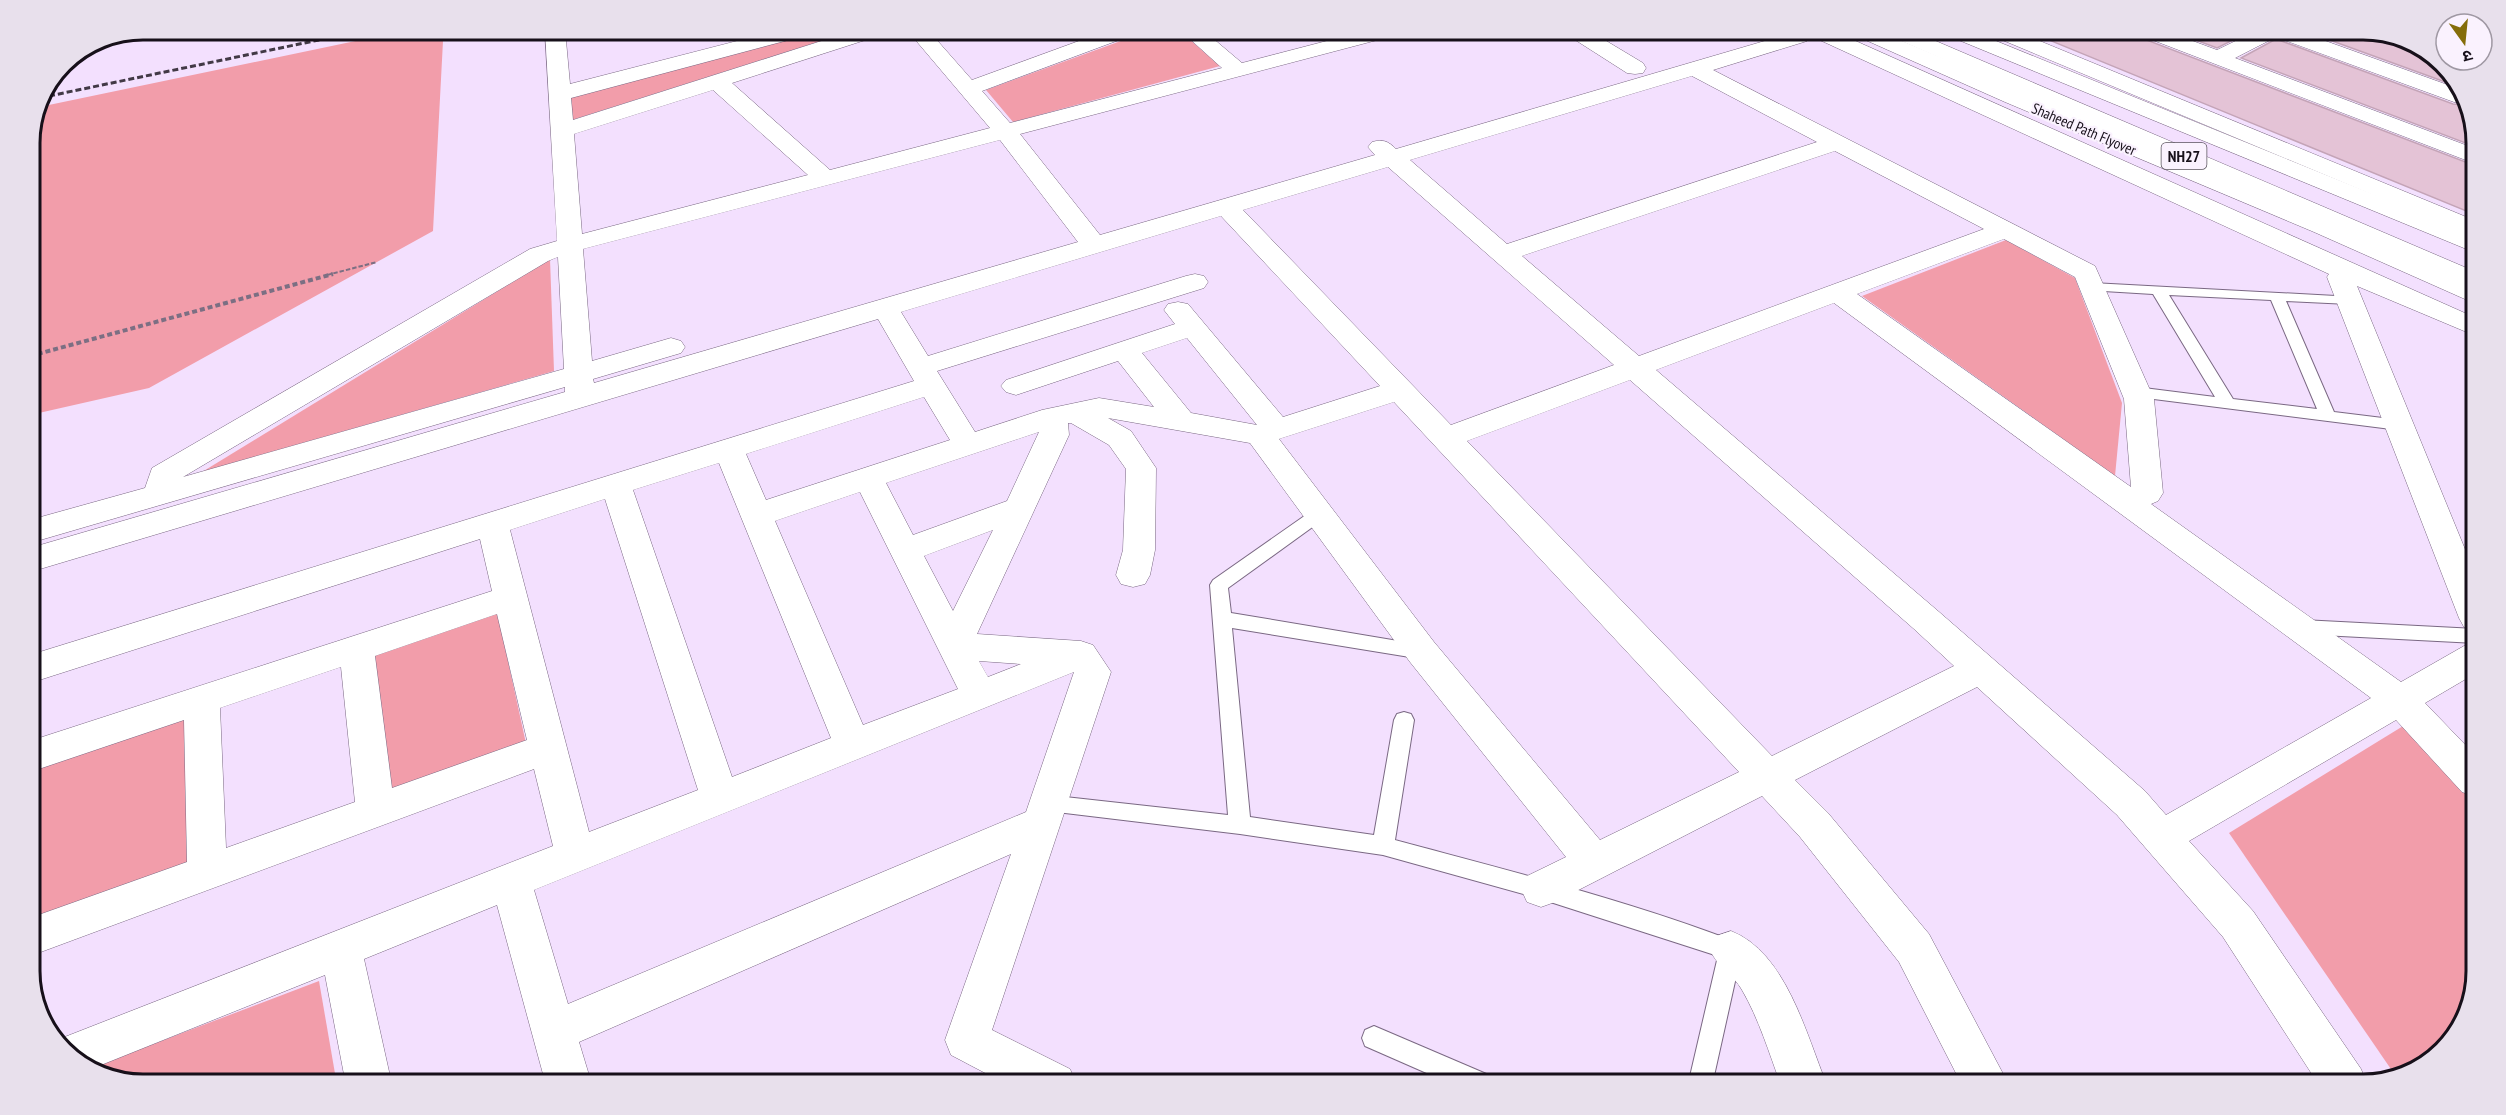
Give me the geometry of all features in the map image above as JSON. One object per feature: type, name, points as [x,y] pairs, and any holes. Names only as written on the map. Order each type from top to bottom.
[{"type":"main road","points":[[556,40],[579,386]]},
{"type":"main road","points":[[559,94],[766,40]]},
{"type":"main road","points":[[561,131],[845,40]]},
{"type":"main road","points":[[926,40],[1005,131],[1088,238]]},
{"type":"main road","points":[[968,89],[1101,40]]},
{"type":"main road","points":[[1202,40],[1238,70]]},
{"type":"main road","points":[[159,495],[163,475],[539,255],[569,245],[1349,40]]},
{"type":"main road","points":[[1589,40],[1635,68]]},
{"type":"main road","points":[[41,528],[159,495],[885,308],[1088,238],[1226,207],[1384,151],[1635,68],[1732,40]]},
{"type":"main road","points":[[41,557],[579,386],[1384,151],[1693,68],[1787,40]]},
{"type":"main road","points":[[1835,40],[2348,286],[2465,324]]},
{"type":"main road","name":"Shaheed Path Flyover","points":[[1881,40],[2136,151],[2390,255],[2465,291]]},
{"type":"main road","name":"Shaheed Path Flyover","points":[[1915,40],[2465,277]]},
{"type":"main road","name":"Shaheed Path Flyover","points":[[1951,40],[2115,111],[2465,256]]},
{"type":"main road","points":[[1975,40],[2465,241]]},
{"type":"main road","points":[[2017,40],[2465,225]]},
{"type":"main road","points":[[2024,43],[2030,40]]},
{"type":"main road","points":[[2170,40],[2465,154]]},
{"type":"main road","points":[[2218,58],[2255,40]]},
{"type":"main road","points":[[2303,40],[2452,94]]},
{"type":"main road","points":[[1693,68],[2086,272],[2139,399],[2146,494],[2127,501]]},
{"type":"main road","points":[[716,81],[825,178]]},
{"type":"main road","points":[[1502,254],[1836,142]]},
{"type":"main road","points":[[1384,151],[2131,802],[2238,924],[2338,1075]]},
{"type":"main road","points":[[1226,207],[1814,825],[1914,948],[1981,1075]]},
{"type":"main road","points":[[1446,438],[2005,230]]},
{"type":"main road","points":[[41,666],[729,449],[926,376],[989,346],[1195,282]]},
{"type":"main road","points":[[2348,286],[2399,425],[2466,592]]},
{"type":"main road","points":[[1836,292],[2400,700],[2466,770]]},
{"type":"main road","points":[[1163,293],[1193,327],[1268,432],[1319,514],[1422,652],[1594,862]]},
{"type":"main road","points":[[885,308],[968,444]]},
{"type":"main road","points":[[1016,386],[1193,327]]},
{"type":"main road","points":[[989,346],[1016,386],[1056,417],[1120,438],[1141,468],[1139,550],[1132,575]]},
{"type":"main road","points":[[1124,350],[1181,421]]},
{"type":"main road","points":[[757,515],[968,444],[1056,417],[1100,407],[1181,421],[1268,432],[1400,390]]},
{"type":"main road","points":[[954,646],[1054,435],[1056,417]]},
{"type":"main road","points":[[729,449],[853,745]]},
{"type":"main road","points":[[868,478],[979,695]]},
{"type":"main road","points":[[616,484],[720,799]]},
{"type":"main road","points":[[905,550],[1020,508]]},
{"type":"main road","points":[[492,524],[575,856]]},
{"type":"main road","points":[[41,753],[511,597]]},
{"type":"main road","points":[[954,646],[1081,655]]},
{"type":"main road","points":[[357,648],[375,812]]},
{"type":"main road","points":[[80,1052],[1081,655]]},
{"type":"main road","points":[[1035,1075],[967,1040],[1093,672],[1081,655]]},
{"type":"main road","points":[[2161,837],[2466,662]]},
{"type":"main road","points":[[1541,889],[1981,669]]},
{"type":"main road","points":[[202,700],[207,873]]},
{"type":"main road","points":[[41,933],[548,748]]},
{"type":"main road","points":[[554,1031],[1044,814]]},
{"type":"main road","points":[[511,881],[566,1075]]},
{"type":"main road","points":[[341,949],[367,1075]]},
{"type":"main road","points":[[1731,950],[1755,972],[1770,996],[1800,1075]]},
{"type":"lane","points":[[2092,287],[2277,296],[2348,286]]},
{"type":"lane","points":[[2158,290],[2227,403]]},
{"type":"lane","points":[[2277,296],[2328,416]]},
{"type":"lane","points":[[2136,392],[2399,425]]},
{"type":"lane","points":[[1240,825],[1219,585],[1319,514]]},
{"type":"lane","points":[[1222,619],[1422,652]]},
{"type":"lane","points":[[2300,627],[2466,635]]},
{"type":"lane","points":[[1383,846],[1404,720]]},
{"type":"lane","points":[[1044,814],[1240,825],[1383,846],[1541,889],[1731,950],[1702,1075]]},
{"type":"lane","points":[[1374,1038],[1459,1075]]},
{"type":"path","points":[[41,353],[377,262]]},
{"type":"shaded area","points":[[360,40],[448,40],[443,41],[433,231],[149,388],[41,413],[41,137],[48,105]]},
{"type":"shaded area","points":[[784,40],[824,40],[572,120],[568,97]]},
{"type":"shaded area","points":[[1124,40],[1190,40],[1220,66],[1013,122],[986,90]]},
{"type":"shaded area","points":[[2006,240],[2075,278],[2122,403],[2115,476],[1862,296]]},
{"type":"shaded area","points":[[550,259],[554,371],[202,472]]},
{"type":"shaded area","points":[[497,611],[527,748],[385,801],[368,654]]},
{"type":"shaded area","points":[[187,715],[188,872],[41,926],[41,763]]},
{"type":"shaded area","points":[[2408,723],[2466,787],[2466,971],[2464,991],[2458,1011],[2448,1029],[2430,1049],[2408,1064],[2392,1070],[2229,833]]},
{"type":"shaded area","points":[[319,981],[335,1075],[144,1075],[124,1073],[99,1065]]},
{"type":"building","points":[[2049,40],[2146,40],[2465,162],[2465,211]]},
{"type":"building","points":[[2196,40],[2233,40],[2217,48]]},
{"type":"building","points":[[2274,40],[2279,40],[2457,104],[2464,124],[2465,143],[2241,58]]},
{"type":"building","points":[[2330,40],[2382,42],[2402,48],[2425,62],[2445,82]]},
{"type":"railway","points":[[53,95],[319,40]]}]
